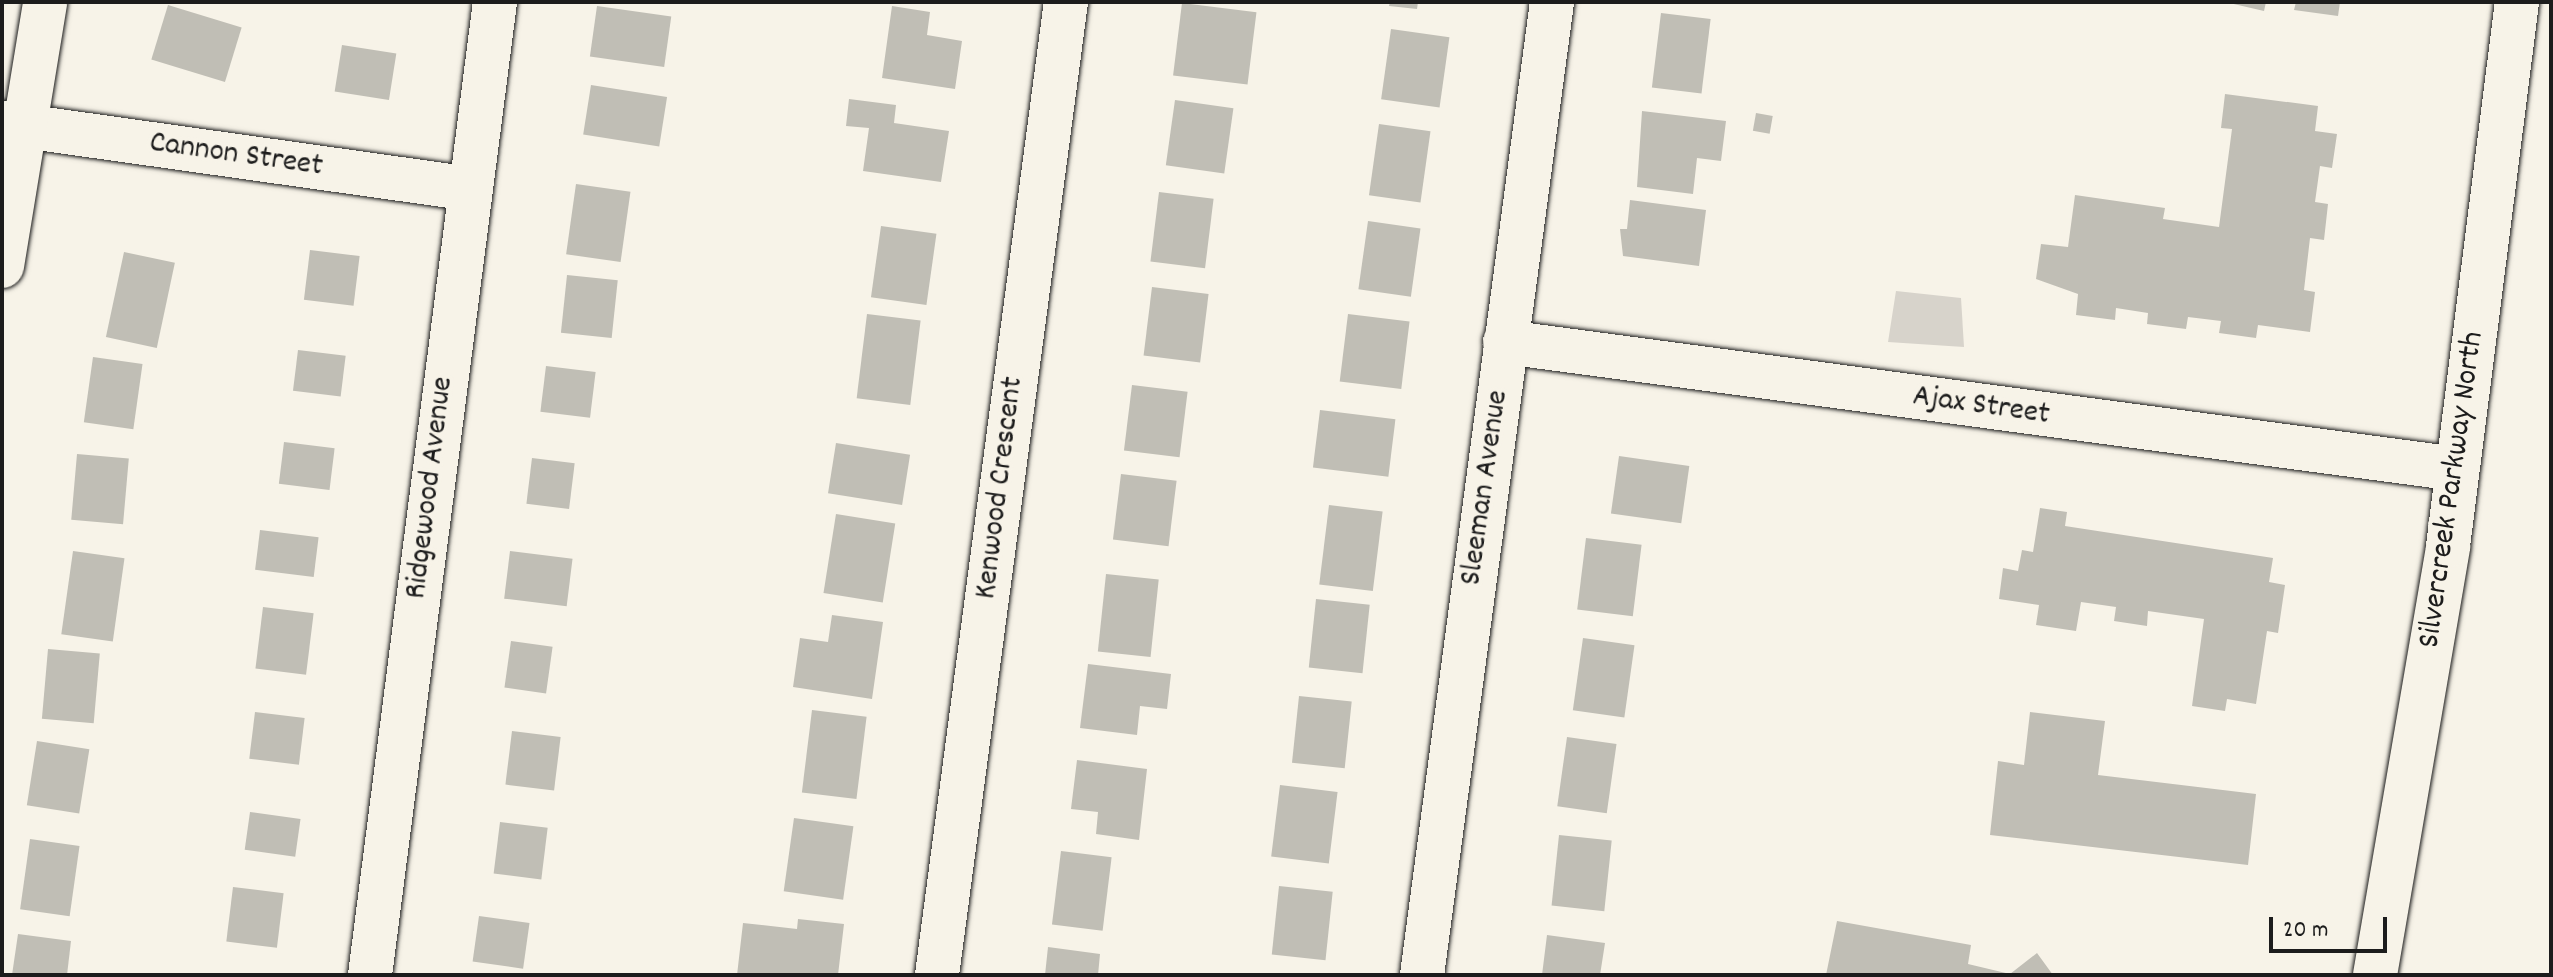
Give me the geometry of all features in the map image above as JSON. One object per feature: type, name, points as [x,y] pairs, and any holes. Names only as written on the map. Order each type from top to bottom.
[{"type":"street","points":[[2,266],[15,125],[45,2]]},
{"type":"street","name":"Ridgewood Avenue","points":[[370,975],[495,2]]},
{"type":"street","name":"Kenwood Crescent","points":[[937,975],[1066,2]]},
{"type":"street","name":"Sleeman Avenue","points":[[1422,975],[1552,2]]},
{"type":"street","name":"Silvercreek Parkway North","points":[[2375,975],[2457,469],[2517,2]]},
{"type":"street","name":"Cannon Street","points":[[15,125],[469,189]]},
{"type":"street","name":"Ajax Street","points":[[1505,342],[2457,469]]},
{"type":"shaded area","points":[[1896,291],[1961,298],[1964,347],[1888,342]]},
{"type":"building","points":[[1390,2],[1418,2],[1417,9],[1389,6]]},
{"type":"building","points":[[2225,2],[2266,2],[2264,11]]},
{"type":"building","points":[[2296,2],[2340,2],[2338,16],[2294,10]]},
{"type":"building","points":[[1182,3],[1256,12],[1248,85],[1173,75]]},
{"type":"building","points":[[168,5],[242,28],[225,82],[151,60]]},
{"type":"building","points":[[597,6],[671,16],[664,67],[590,57]]},
{"type":"building","points":[[892,6],[930,12],[927,35],[962,41],[955,89],[882,78]]},
{"type":"building","points":[[1661,13],[1711,19],[1701,94],[1652,87]]},
{"type":"building","points":[[1391,29],[1449,37],[1440,108],[1381,99]]},
{"type":"building","points":[[342,45],[396,54],[389,100],[335,91]]},
{"type":"building","points":[[591,85],[667,97],[659,146],[583,134]]},
{"type":"building","points":[[2225,94],[2318,106],[2315,131],[2337,134],[2332,168],[2320,166],[2315,202],[2328,204],[2324,240],[2310,238],[2304,290],[2315,292],[2310,332],[2258,325],[2256,338],[2219,333],[2221,321],[2188,317],[2186,329],[2147,324],[2148,313],[2116,308],[2115,320],[2076,315],[2078,294],[2036,279],[2041,244],[2068,247],[2075,195],[2165,208],[2163,219],[2219,227],[2232,129],[2221,128]]},
{"type":"building","points":[[849,99],[896,105],[894,123],[949,131],[941,182],[863,171],[869,128],[846,126]]},
{"type":"building","points":[[1175,100],[1233,108],[1224,174],[1166,165]]},
{"type":"building","points":[[1642,111],[1726,121],[1721,161],[1697,158],[1693,194],[1637,187]]},
{"type":"building","points":[[1756,113],[1773,116],[1770,134],[1753,131]]},
{"type":"building","points":[[1379,124],[1430,131],[1420,203],[1369,195]]},
{"type":"building","points":[[576,184],[630,192],[621,262],[566,254]]},
{"type":"building","points":[[1159,192],[1214,199],[1205,268],[1150,261]]},
{"type":"building","points":[[1630,200],[1706,210],[1699,266],[1623,256],[1620,229],[1627,229]]},
{"type":"building","points":[[1368,221],[1420,228],[1411,297],[1358,289]]},
{"type":"building","points":[[881,226],[936,234],[926,305],[871,297]]},
{"type":"building","points":[[310,250],[360,256],[354,306],[304,300]]},
{"type":"building","points":[[124,252],[175,263],[157,348],[106,337]]},
{"type":"building","points":[[567,275],[618,280],[612,338],[561,333]]},
{"type":"building","points":[[1152,287],[1209,294],[1200,362],[1144,355]]},
{"type":"building","points":[[867,314],[921,321],[910,405],[857,398]]},
{"type":"building","points":[[1348,314],[1410,322],[1401,389],[1340,381]]},
{"type":"building","points":[[298,350],[346,356],[341,397],[293,391]]},
{"type":"building","points":[[93,357],[143,364],[133,429],[84,422]]},
{"type":"building","points":[[546,366],[596,372],[590,418],[540,412]]},
{"type":"building","points":[[1132,385],[1188,392],[1180,457],[1124,451]]},
{"type":"building","points":[[1320,410],[1395,419],[1388,477],[1313,468]]},
{"type":"building","points":[[284,442],[335,448],[330,490],[279,484]]},
{"type":"building","points":[[836,443],[910,455],[902,505],[828,493]]},
{"type":"building","points":[[77,454],[129,459],[123,524],[71,520]]},
{"type":"building","points":[[1619,456],[1689,466],[1681,523],[1611,513]]},
{"type":"building","points":[[532,458],[575,463],[569,509],[526,504]]},
{"type":"building","points":[[1121,474],[1177,481],[1169,546],[1113,540]]},
{"type":"building","points":[[1329,505],[1383,512],[1373,591],[1319,584]]},
{"type":"building","points":[[2040,508],[2067,512],[2065,526],[2273,558],[2269,582],[2285,585],[2278,633],[2267,631],[2256,704],[2227,699],[2225,711],[2192,706],[2204,619],[2148,611],[2147,626],[2114,621],[2116,607],[2081,602],[2076,631],[2036,625],[2039,605],[1999,599],[2003,568],[2018,571],[2022,550],[2033,552]]},
{"type":"building","points":[[836,514],[895,523],[883,602],[823,593]]},
{"type":"building","points":[[260,530],[319,537],[314,577],[255,570]]},
{"type":"building","points":[[1586,538],[1642,545],[1633,616],[1577,609]]},
{"type":"building","points":[[73,551],[124,558],[113,641],[61,634]]},
{"type":"building","points":[[510,551],[573,559],[567,606],[504,599]]},
{"type":"building","points":[[1106,574],[1159,580],[1151,657],[1098,652]]},
{"type":"building","points":[[1316,599],[1370,605],[1362,673],[1309,668]]},
{"type":"building","points":[[263,607],[314,613],[306,675],[255,669]]},
{"type":"building","points":[[832,615],[883,622],[872,699],[793,687],[800,638],[828,642]]},
{"type":"building","points":[[1583,638],[1634,645],[1624,718],[1573,710]]},
{"type":"building","points":[[511,641],[553,647],[546,693],[504,688]]},
{"type":"building","points":[[48,649],[100,654],[94,723],[42,719]]},
{"type":"building","points":[[1088,664],[1171,674],[1167,709],[1140,706],[1137,735],[1080,728]]},
{"type":"building","points":[[1299,696],[1352,702],[1345,768],[1292,763]]},
{"type":"building","points":[[812,710],[867,717],[856,799],[802,792]]},
{"type":"building","points":[[255,712],[305,718],[299,765],[249,759]]},
{"type":"building","points":[[2030,712],[2105,721],[2098,775],[2256,794],[2248,865],[1990,835],[1998,761],[2024,765]]},
{"type":"building","points":[[512,731],[561,737],[554,791],[505,785]]},
{"type":"building","points":[[1567,737],[1617,744],[1607,813],[1557,806]]},
{"type":"building","points":[[37,741],[89,749],[79,813],[27,805]]},
{"type":"building","points":[[1077,760],[1147,769],[1139,840],[1096,834],[1098,812],[1071,809]]},
{"type":"building","points":[[1280,785],[1338,792],[1329,864],[1271,856]]},
{"type":"building","points":[[250,812],[301,819],[295,857],[245,850]]},
{"type":"building","points":[[794,818],[853,826],[843,900],[784,891]]},
{"type":"building","points":[[500,822],[548,828],[541,879],[494,874]]},
{"type":"building","points":[[1559,835],[1612,841],[1604,911],[1552,906]]},
{"type":"building","points":[[30,839],[80,846],[70,916],[20,909]]},
{"type":"building","points":[[1061,851],[1112,857],[1103,931],[1052,924]]},
{"type":"building","points":[[1279,886],[1333,892],[1325,960],[1272,955]]},
{"type":"building","points":[[233,887],[284,893],[277,948],[226,942]]},
{"type":"building","points":[[479,916],[530,923],[523,969],[473,962]]},
{"type":"building","points":[[798,919],[844,924],[838,975],[737,975],[743,923],[797,929]]},
{"type":"building","points":[[1837,921],[1971,945],[1968,964],[2010,974],[2037,953],[2053,975],[1826,975]]},
{"type":"building","points":[[18,934],[71,941],[67,975],[12,975]]},
{"type":"building","points":[[1547,935],[1605,943],[1600,975],[1542,975]]},
{"type":"building","points":[[1048,947],[1100,954],[1098,975],[1045,975]]}]
